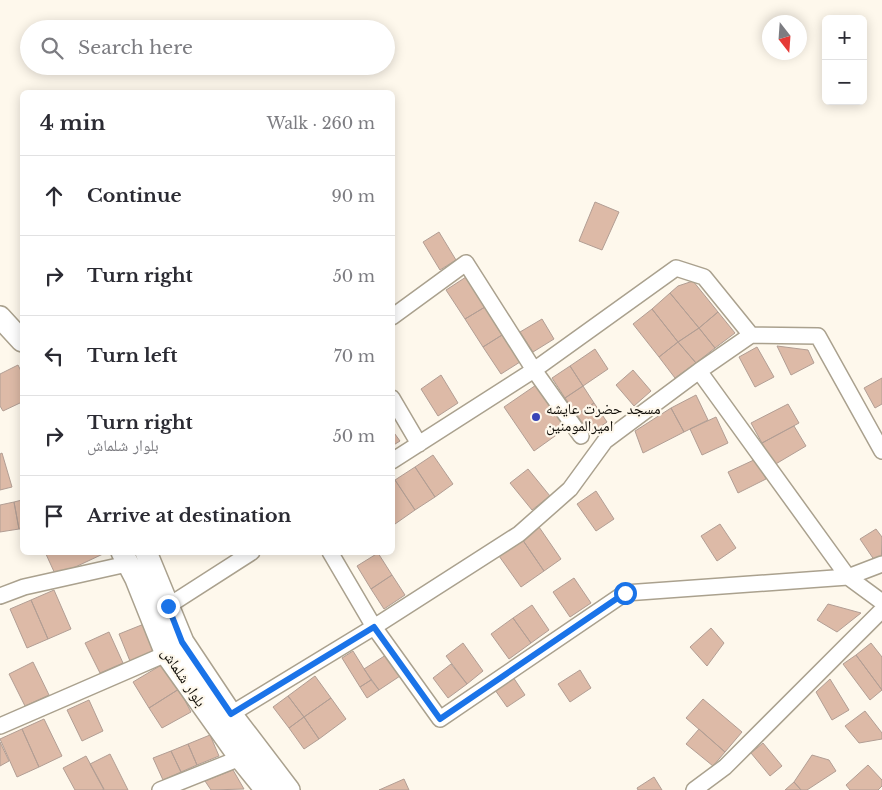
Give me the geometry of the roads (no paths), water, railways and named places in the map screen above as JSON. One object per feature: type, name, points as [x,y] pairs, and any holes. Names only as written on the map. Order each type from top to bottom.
[{"type":"main road","points":[[0,317],[20,339]]},
{"type":"main road","name":"بلوار شلماش","points":[[141,571],[168,606],[182,642],[231,714],[290,790]]},
{"type":"main road","name":"بلوار شلماش","points":[[141,571],[166,654],[240,758],[266,790]]},
{"type":"street","points":[[395,315],[466,263],[534,370],[581,436]]},
{"type":"street","points":[[395,459],[534,370],[676,268],[704,277],[750,335]]},
{"type":"street","points":[[231,714],[374,627],[519,534],[570,489],[605,441],[750,335],[818,336],[882,450]]},
{"type":"street","points":[[699,371],[848,577],[882,602]]},
{"type":"street","points":[[395,403],[419,444]]},
{"type":"street","points":[[168,606],[247,555]]},
{"type":"street","points":[[332,555],[374,627],[440,719],[625,593],[848,577],[882,564]]},
{"type":"street","points":[[0,596],[24,587],[141,571]]},
{"type":"street","points":[[694,790],[725,767],[882,610]]},
{"type":"street","points":[[0,726],[166,654]]},
{"type":"street","points":[[160,790],[240,758]]},
{"type":"place","name":"مسجد حضرت عایشه امیرالمومنین","points":[[536,417]]}]
